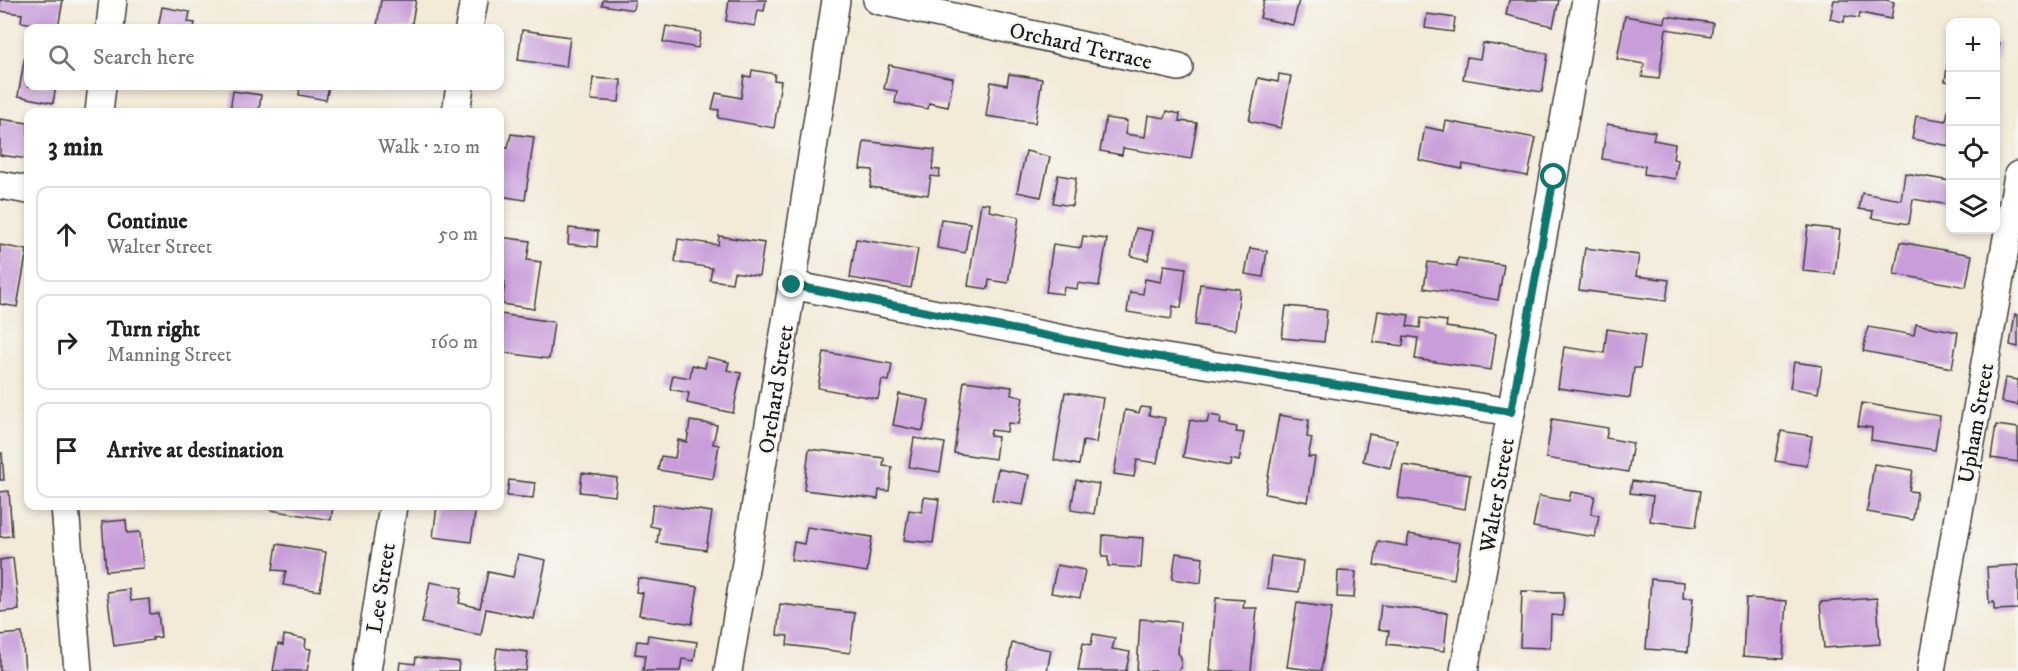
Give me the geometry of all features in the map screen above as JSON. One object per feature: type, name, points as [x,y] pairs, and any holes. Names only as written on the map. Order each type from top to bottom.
[{"type":"street","points":[[110,24],[113,0]]},
{"type":"street","points":[[470,24],[474,0]]},
{"type":"street","name":"Orchard Street","points":[[728,671],[792,285],[836,0]]},
{"type":"street","name":"Orchard Terrace","points":[[877,0],[1179,67]]},
{"type":"street","name":"Walter Street","points":[[1464,671],[1586,0]]},
{"type":"street","points":[[99,108],[102,90]]},
{"type":"street","points":[[457,108],[459,90]]},
{"type":"street","name":"Upham Street","points":[[1931,671],[2018,175]]},
{"type":"street","points":[[0,185],[24,189]]},
{"type":"street","points":[[792,285],[1128,352],[1511,412]]},
{"type":"street","points":[[65,510],[78,671]]},
{"type":"street","name":"Lee Street","points":[[367,671],[392,510]]},
{"type":"building","points":[[0,0],[63,0],[59,24],[21,22],[22,14],[0,11]]},
{"type":"building","points":[[381,0],[416,0],[412,24],[377,24]]},
{"type":"building","points":[[603,0],[635,0],[633,10],[602,5]]},
{"type":"building","points":[[729,0],[766,0],[764,11],[758,10],[755,26],[726,21]]},
{"type":"building","points":[[1264,0],[1299,0],[1293,25],[1260,18]]},
{"type":"building","points":[[1509,0],[1559,0],[1553,26],[1506,15]]},
{"type":"building","points":[[1834,0],[1894,2],[1891,19],[1860,13],[1859,18],[1845,16],[1844,22],[1830,19]]},
{"type":"building","points":[[162,7],[190,12],[188,22],[195,23],[195,24],[159,24]]},
{"type":"building","points":[[1427,14],[1455,18],[1453,32],[1425,28]]},
{"type":"building","points":[[1625,16],[1665,23],[1666,16],[1713,23],[1711,36],[1666,29],[1659,79],[1642,77],[1644,64],[1617,59]]},
{"type":"building","points":[[666,26],[701,32],[698,48],[663,42]]},
{"type":"building","points":[[522,30],[570,37],[566,67],[518,60]]},
{"type":"building","points":[[1483,43],[1548,54],[1542,92],[1463,79],[1467,57],[1480,59]]},
{"type":"building","points":[[24,62],[24,90],[55,90],[53,103],[18,96]]},
{"type":"building","points":[[889,65],[953,78],[948,107],[929,103],[928,109],[895,103],[897,91],[884,89]]},
{"type":"building","points":[[752,70],[775,74],[774,80],[781,81],[774,128],[718,118],[719,110],[712,109],[716,93],[741,98],[744,76],[751,77]]},
{"type":"building","points":[[1009,74],[1042,79],[1035,123],[986,116],[991,82],[1007,85]]},
{"type":"building","points":[[1279,74],[1291,76],[1281,128],[1249,121],[1258,78],[1278,82]]},
{"type":"building","points":[[593,78],[621,80],[619,102],[591,100]]},
{"type":"building","points":[[300,90],[328,90],[326,100],[299,95]]},
{"type":"building","points":[[233,91],[261,95],[259,108],[230,108]]},
{"type":"building","points":[[1167,111],[1180,114],[1179,121],[1197,123],[1191,159],[1123,148],[1122,155],[1100,151],[1106,118],[1127,121],[1125,134],[1145,137],[1148,115],[1165,118]]},
{"type":"building","points":[[1916,116],[1946,121],[1946,145],[1912,139]]},
{"type":"building","points":[[0,119],[24,122],[24,158],[0,155]]},
{"type":"building","points":[[1446,121],[1536,138],[1528,176],[1463,164],[1462,169],[1419,160],[1425,127],[1444,131]]},
{"type":"building","points":[[1607,124],[1655,132],[1653,140],[1675,144],[1673,159],[1678,160],[1675,179],[1644,174],[1645,166],[1602,159]]},
{"type":"building","points":[[511,134],[534,137],[525,200],[504,197],[504,147],[508,148]]},
{"type":"building","points":[[864,141],[935,150],[932,169],[940,170],[939,177],[931,176],[928,195],[870,187],[873,170],[860,169]]},
{"type":"building","points":[[1026,151],[1050,157],[1041,197],[1017,192]]},
{"type":"building","points":[[1905,173],[1946,180],[1946,204],[1913,199],[1909,224],[1872,218],[1873,211],[1859,209],[1862,193],[1901,200]]},
{"type":"building","points":[[1058,175],[1076,178],[1072,206],[1053,203]]},
{"type":"building","points":[[981,203],[990,204],[989,211],[1019,217],[1008,283],[989,280],[988,289],[968,286]]},
{"type":"building","points":[[941,219],[970,223],[965,253],[937,248]]},
{"type":"building","points":[[1808,226],[1840,230],[1835,274],[1803,271]]},
{"type":"building","points":[[569,228],[598,231],[597,247],[568,244]]},
{"type":"building","points":[[1136,228],[1153,231],[1148,260],[1131,256]]},
{"type":"building","points":[[719,236],[764,243],[759,276],[734,272],[732,283],[710,280],[712,268],[675,262],[678,239],[718,245]]},
{"type":"building","points":[[1083,236],[1107,239],[1099,286],[1078,283],[1077,289],[1064,287],[1063,294],[1046,292],[1053,244],[1081,248]]},
{"type":"building","points":[[504,238],[530,241],[527,260],[541,262],[534,309],[504,304]]},
{"type":"building","points":[[856,239],[918,249],[911,288],[850,278]]},
{"type":"building","points":[[1900,242],[1972,255],[1966,287],[1894,274]]},
{"type":"building","points":[[0,245],[24,249],[24,267],[17,307],[0,304]]},
{"type":"building","points":[[1250,248],[1267,251],[1263,277],[1245,274]]},
{"type":"building","points":[[1585,248],[1639,255],[1636,276],[1669,280],[1666,301],[1579,290]]},
{"type":"building","points":[[1458,258],[1504,265],[1498,300],[1424,288],[1428,262],[1457,266]]},
{"type":"building","points":[[1164,265],[1186,268],[1181,308],[1173,306],[1171,319],[1127,312],[1130,292],[1143,294],[1145,279],[1161,282]]},
{"type":"building","points":[[1200,284],[1240,289],[1235,330],[1195,325]]},
{"type":"building","points":[[1286,306],[1327,310],[1324,342],[1282,338]]},
{"type":"building","points":[[1378,311],[1409,315],[1407,326],[1420,328],[1421,318],[1447,321],[1446,327],[1496,334],[1491,370],[1415,359],[1418,338],[1404,336],[1403,346],[1373,342]]},
{"type":"building","points":[[2015,314],[2018,315],[2018,347],[2010,345]]},
{"type":"building","points":[[504,315],[554,322],[549,359],[504,353]]},
{"type":"building","points":[[1916,324],[1958,332],[1952,368],[1863,351],[1868,327],[1914,335]]},
{"type":"building","points":[[1607,329],[1645,335],[1640,368],[1634,368],[1630,398],[1558,388],[1564,347],[1604,353]]},
{"type":"building","points":[[824,352],[892,364],[889,381],[882,380],[878,399],[818,388]]},
{"type":"building","points":[[707,357],[729,362],[727,370],[741,373],[733,413],[687,403],[689,393],[670,389],[673,375],[690,378],[692,365],[705,368]]},
{"type":"building","points":[[1794,362],[1822,366],[1818,393],[1790,388]]},
{"type":"building","points":[[2005,378],[2018,380],[2018,405],[2001,402]]},
{"type":"building","points":[[964,381],[1012,387],[1011,395],[1023,397],[1019,424],[1008,423],[1007,432],[991,430],[990,436],[998,437],[995,459],[954,453]]},
{"type":"building","points":[[1065,392],[1103,398],[1096,443],[1083,441],[1079,465],[1054,460]]},
{"type":"building","points":[[899,394],[929,400],[923,431],[893,425]]},
{"type":"building","points":[[1862,403],[1940,416],[1935,450],[1871,440],[1872,428],[1858,426]]},
{"type":"building","points":[[1141,407],[1150,408],[1149,415],[1165,418],[1157,463],[1137,460],[1134,477],[1114,474],[1125,410],[1139,413]]},
{"type":"building","points":[[1209,415],[1221,417],[1220,424],[1237,427],[1236,432],[1244,433],[1239,461],[1231,459],[1230,466],[1183,457],[1190,420],[1207,423]]},
{"type":"building","points":[[1279,415],[1309,420],[1307,437],[1312,438],[1308,457],[1315,457],[1308,502],[1265,494]]},
{"type":"building","points":[[1552,419],[1608,428],[1606,438],[1633,443],[1628,472],[1546,458]]},
{"type":"building","points":[[690,421],[717,425],[713,444],[719,445],[713,479],[658,470],[661,456],[675,458],[678,440],[687,442]]},
{"type":"building","points":[[1996,425],[2018,428],[2018,462],[1991,458]]},
{"type":"building","points":[[1781,431],[1812,436],[1807,466],[1775,461]]},
{"type":"building","points":[[1369,434],[1397,440],[1390,468],[1363,461]]},
{"type":"building","points":[[914,438],[945,443],[940,472],[909,467]]},
{"type":"building","points":[[809,449],[884,458],[883,466],[892,467],[889,491],[879,490],[878,499],[804,490]]},
{"type":"building","points":[[0,453],[2,453],[4,480],[0,480]]},
{"type":"building","points":[[1874,464],[1913,470],[1909,491],[1917,492],[1913,520],[1867,512]]},
{"type":"building","points":[[1403,465],[1470,475],[1465,509],[1398,498]]},
{"type":"building","points":[[998,469],[1029,475],[1023,505],[992,500]]},
{"type":"building","points":[[582,473],[617,478],[615,496],[580,492]]},
{"type":"building","points":[[509,480],[535,483],[533,498],[507,496]]},
{"type":"building","points":[[1076,480],[1099,484],[1094,514],[1071,510]]},
{"type":"building","points":[[1632,481],[1701,491],[1696,527],[1650,521],[1653,496],[1630,493]]},
{"type":"building","points":[[9,491],[12,536],[0,537],[0,492]]},
{"type":"building","points":[[1571,492],[1595,496],[1591,514],[1599,515],[1595,537],[1533,527],[1539,496],[1569,501]]},
{"type":"building","points":[[924,497],[939,499],[933,543],[904,540],[909,510],[922,512]]},
{"type":"building","points":[[653,504],[712,512],[706,550],[657,543],[659,528],[650,526]]},
{"type":"building","points":[[270,510],[332,510],[331,520]]},
{"type":"building","points":[[436,510],[475,510],[471,542],[433,537]]},
{"type":"building","points":[[126,520],[127,533],[140,532],[143,568],[106,571],[102,522]]},
{"type":"building","points":[[807,527],[872,537],[867,572],[791,560],[794,542],[804,544]]},
{"type":"building","points":[[1409,534],[1460,543],[1454,579],[1374,565],[1378,541],[1407,546]]},
{"type":"building","points":[[1103,535],[1143,538],[1141,568],[1108,566],[1108,557],[1102,557]]},
{"type":"building","points":[[277,544],[326,552],[320,591],[283,585],[286,571],[273,570]]},
{"type":"building","points":[[1176,553],[1203,557],[1201,583],[1172,579]]},
{"type":"building","points":[[518,554],[546,560],[534,619],[486,609],[481,635],[422,623],[430,582],[462,588],[459,603],[480,608],[488,572],[513,577]]},
{"type":"building","points":[[1271,556],[1303,561],[1299,592],[1267,588]]},
{"type":"building","points":[[13,558],[19,610],[0,612],[0,560]]},
{"type":"building","points":[[1057,565],[1085,570],[1080,598],[1051,593]]},
{"type":"building","points":[[2018,565],[2018,609],[1994,610],[1994,602],[1989,603],[1987,567]]},
{"type":"building","points":[[1338,571],[1356,572],[1354,598],[1337,597]]},
{"type":"building","points":[[638,578],[698,587],[692,624],[639,615],[643,593],[636,592]]},
{"type":"building","points":[[1651,579],[1684,582],[1683,598],[1693,598],[1688,652],[1646,649]]},
{"type":"building","points":[[129,589],[131,601],[149,599],[150,614],[158,613],[161,637],[114,646],[107,592]]},
{"type":"building","points":[[1522,591],[1564,592],[1563,616],[1551,615],[1550,648],[1520,647]]},
{"type":"building","points":[[1216,598],[1244,600],[1243,608],[1257,608],[1251,671],[1210,671]]},
{"type":"building","points":[[1746,598],[1787,601],[1783,659],[1743,656]]},
{"type":"building","points":[[1877,598],[1880,644],[1824,648],[1820,602]]},
{"type":"building","points":[[1297,603],[1332,608],[1321,671],[1287,667]]},
{"type":"building","points":[[780,604],[855,613],[850,653],[787,645],[788,636],[777,635]]},
{"type":"building","points":[[1381,605],[1448,613],[1444,651],[1387,644],[1389,631],[1378,629]]},
{"type":"building","points":[[1140,619],[1180,622],[1178,653],[1181,657],[1181,668],[1178,671],[1137,671]]},
{"type":"building","points":[[22,633],[25,671],[0,671],[0,635]]},
{"type":"building","points":[[1093,634],[1115,638],[1112,649],[1130,652],[1126,671],[1078,671],[1083,643],[1091,645]]},
{"type":"building","points":[[284,635],[306,639],[305,648],[311,649],[307,671],[273,671],[278,644],[283,645]]},
{"type":"building","points":[[648,635],[697,642],[694,661],[682,659],[680,671],[643,671],[645,655],[635,654],[637,641],[647,642]]},
{"type":"building","points":[[1012,643],[1051,650],[1047,671],[1007,671]]},
{"type":"building","points":[[497,648],[528,652],[526,671],[494,669]]},
{"type":"building","points":[[416,657],[459,662],[458,671],[399,671],[400,662],[415,664]]},
{"type":"route","points":[[792,285],[1128,352],[1511,412],[1554,177]]}]
